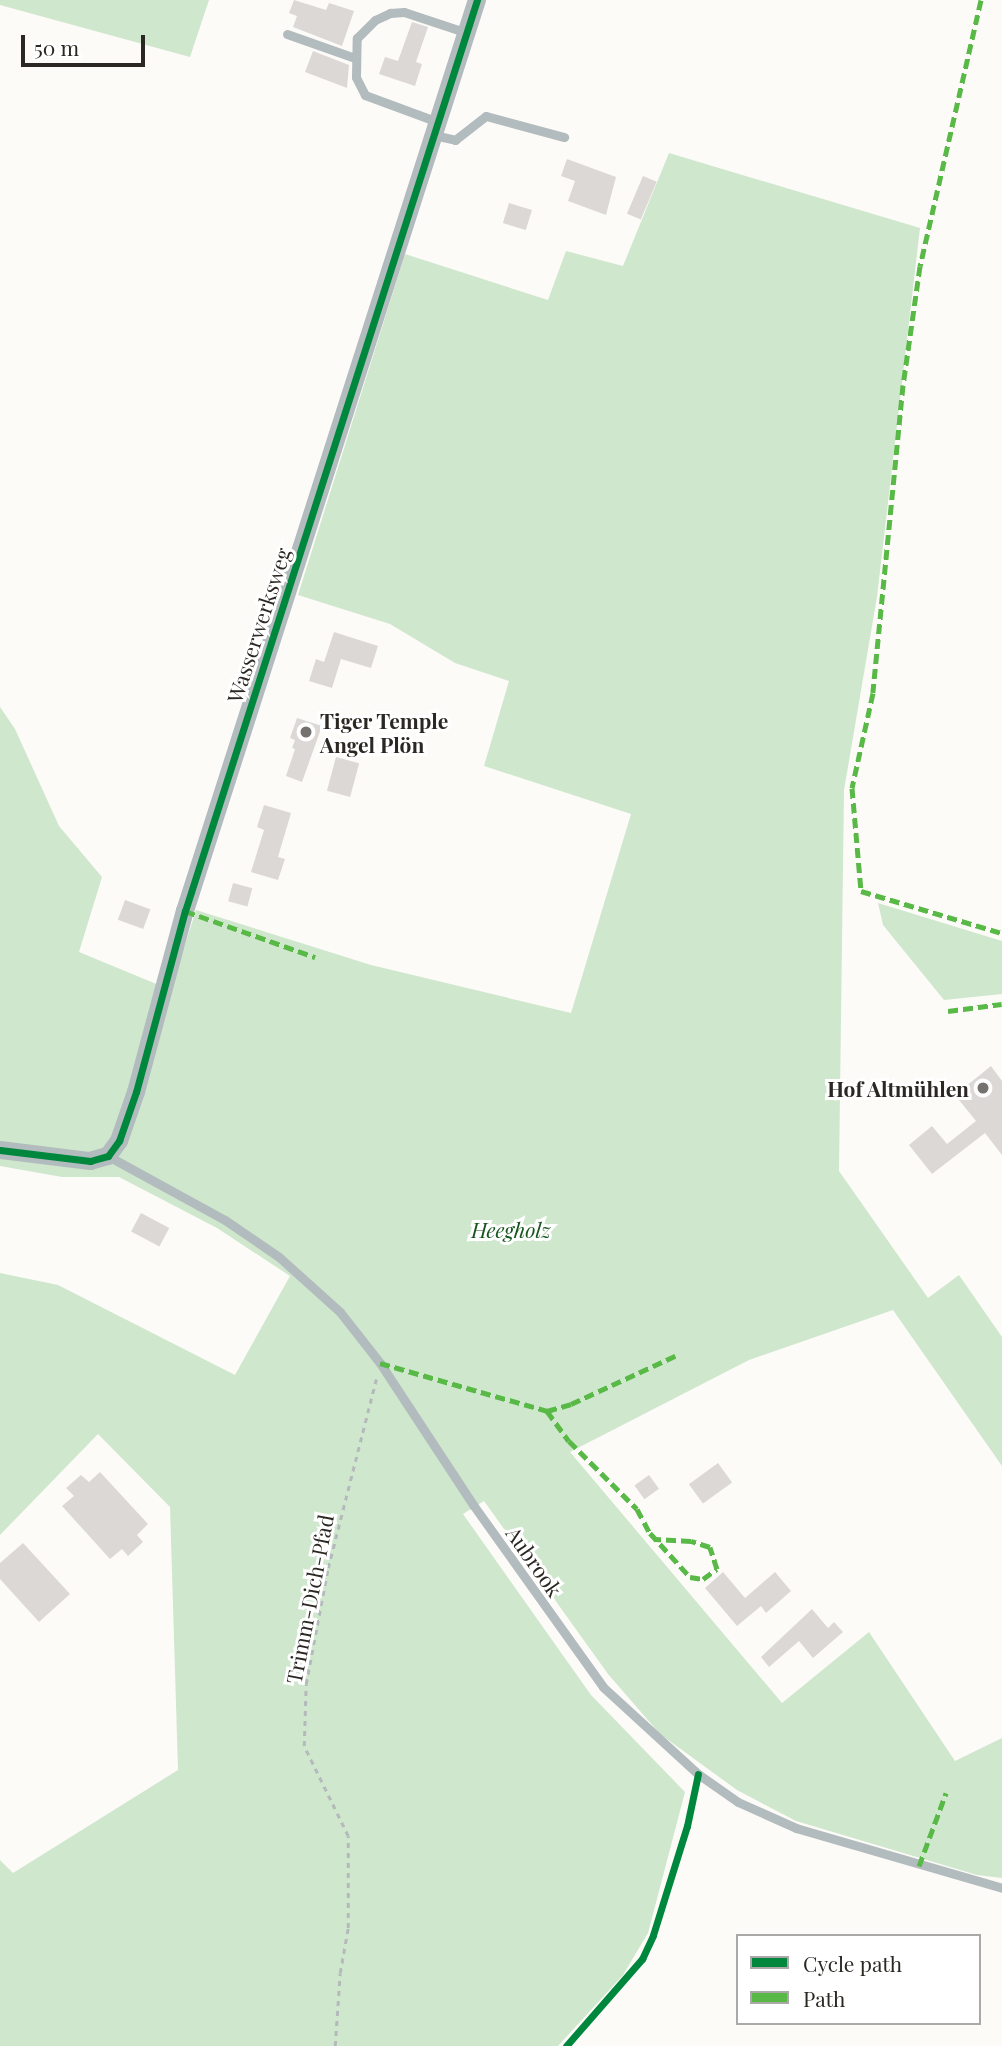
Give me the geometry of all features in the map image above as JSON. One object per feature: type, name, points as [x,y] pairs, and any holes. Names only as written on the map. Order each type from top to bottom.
[{"type":"street","name":"Wasserwerksweg","points":[[108,1156],[119,1141],[136,1092],[185,911],[477,0]]},
{"type":"street","points":[[0,1150],[90,1161],[108,1156]]},
{"type":"lane","points":[[467,33],[404,12],[390,13],[375,20],[358,38],[356,78],[365,95],[455,140],[486,116],[564,136]]},
{"type":"lane","points":[[287,34],[355,58]]},
{"type":"lane","name":"Aubrook","points":[[108,1156],[225,1220],[279,1257],[340,1312],[380,1363],[474,1506],[603,1687],[698,1774],[738,1802],[796,1828],[1002,1888]]},
{"type":"green space","points":[[0,0],[209,0],[190,57],[0,5]]},
{"type":"green space","name":"Heegholz","points":[[669,153],[920,228],[877,597],[844,790],[839,1171],[928,1298],[959,1275],[1002,1337],[1002,1466],[893,1310],[749,1360],[570,1452],[782,1703],[869,1632],[955,1761],[1002,1738],[1002,1878],[977,1875],[796,1821],[737,1790],[660,1734],[608,1674],[484,1501],[463,1514],[591,1695],[685,1792],[648,1933],[623,1975],[558,2046],[0,2046],[0,1860],[13,1873],[178,1770],[170,1507],[98,1434],[0,1535],[0,1273],[58,1285],[235,1375],[290,1276],[217,1228],[119,1177],[62,1177],[0,1166],[0,707],[15,729],[59,826],[102,877],[79,952],[171,990],[196,910],[371,965],[571,1013],[631,814],[484,766],[509,681],[455,663],[390,624],[298,595],[405,254],[548,300],[566,251],[623,266]]},
{"type":"green space","points":[[878,903],[1002,941],[1002,994],[944,1000],[883,925]]},
{"type":"building","points":[[294,0],[326,10],[329,3],[354,11],[342,46],[293,27],[297,16],[289,13]]},
{"type":"building","points":[[412,22],[428,27],[416,62],[422,64],[415,86],[379,74],[385,57],[398,61]]},
{"type":"building","points":[[313,51],[349,65],[347,88],[305,72]]},
{"type":"building","points":[[567,159],[616,177],[606,215],[568,201],[575,181],[561,176]]},
{"type":"building","points":[[643,176],[657,182],[641,220],[627,214]]},
{"type":"building","points":[[509,203],[532,210],[526,230],[503,223]]},
{"type":"building","points":[[334,632],[378,646],[371,668],[341,659],[332,688],[309,681],[316,659],[324,662]]},
{"type":"building","points":[[297,718],[322,726],[302,782],[286,776],[295,749],[292,748],[295,740],[290,738]]},
{"type":"building","points":[[336,757],[359,763],[350,797],[327,791]]},
{"type":"building","points":[[264,805],[291,813],[278,857],[285,859],[278,880],[251,872],[264,830],[257,827]]},
{"type":"building","points":[[233,883],[252,888],[247,907],[228,901]]},
{"type":"building","points":[[125,900],[150,909],[143,929],[118,920]]},
{"type":"building","points":[[991,1066],[1002,1081],[1002,1155],[985,1133],[932,1174],[909,1145],[932,1126],[947,1144],[976,1121],[955,1095]]},
{"type":"building","points":[[141,1213],[169,1228],[159,1247],[131,1232]]},
{"type":"building","points":[[718,1463],[732,1482],[703,1504],[689,1484]]},
{"type":"building","points":[[100,1472],[148,1524],[137,1535],[143,1542],[128,1556],[122,1549],[110,1559],[62,1506],[74,1496],[66,1488],[81,1475],[89,1482]]},
{"type":"building","points":[[649,1475],[659,1489],[644,1499],[634,1486]]},
{"type":"building","points":[[23,1543],[70,1594],[39,1622],[0,1579],[0,1563]]},
{"type":"building","points":[[723,1572],[745,1598],[775,1572],[791,1591],[766,1613],[761,1606],[737,1626],[705,1588]]},
{"type":"building","points":[[812,1609],[828,1628],[834,1622],[843,1632],[813,1658],[799,1641],[769,1667],[761,1657]]},
{"type":"marked path","points":[[981,0],[920,266],[903,385],[873,693],[852,788],[861,891],[1002,933]]},
{"type":"marked path","points":[[185,911],[315,957]]},
{"type":"marked path","points":[[948,1011],[1002,1004]]},
{"type":"marked path","points":[[380,1363],[547,1411],[571,1404],[675,1356]]},
{"type":"marked path","points":[[547,1411],[569,1441],[637,1509],[650,1533],[690,1577],[703,1579],[717,1569],[710,1547],[691,1541],[655,1539]]},
{"type":"marked path","points":[[919,1866],[946,1793]]},
{"type":"cycle path","points":[[0,1150],[90,1161],[108,1156],[119,1141],[136,1092],[185,911],[477,0]]},
{"type":"cycle path","points":[[566,2046],[642,1959],[653,1935],[687,1826],[698,1774]]},
{"type":"place","name":"Tiger Temple Angel Plön","points":[[306,732]]},
{"type":"place","name":"Hof Altmühlen","points":[[983,1088]]}]
